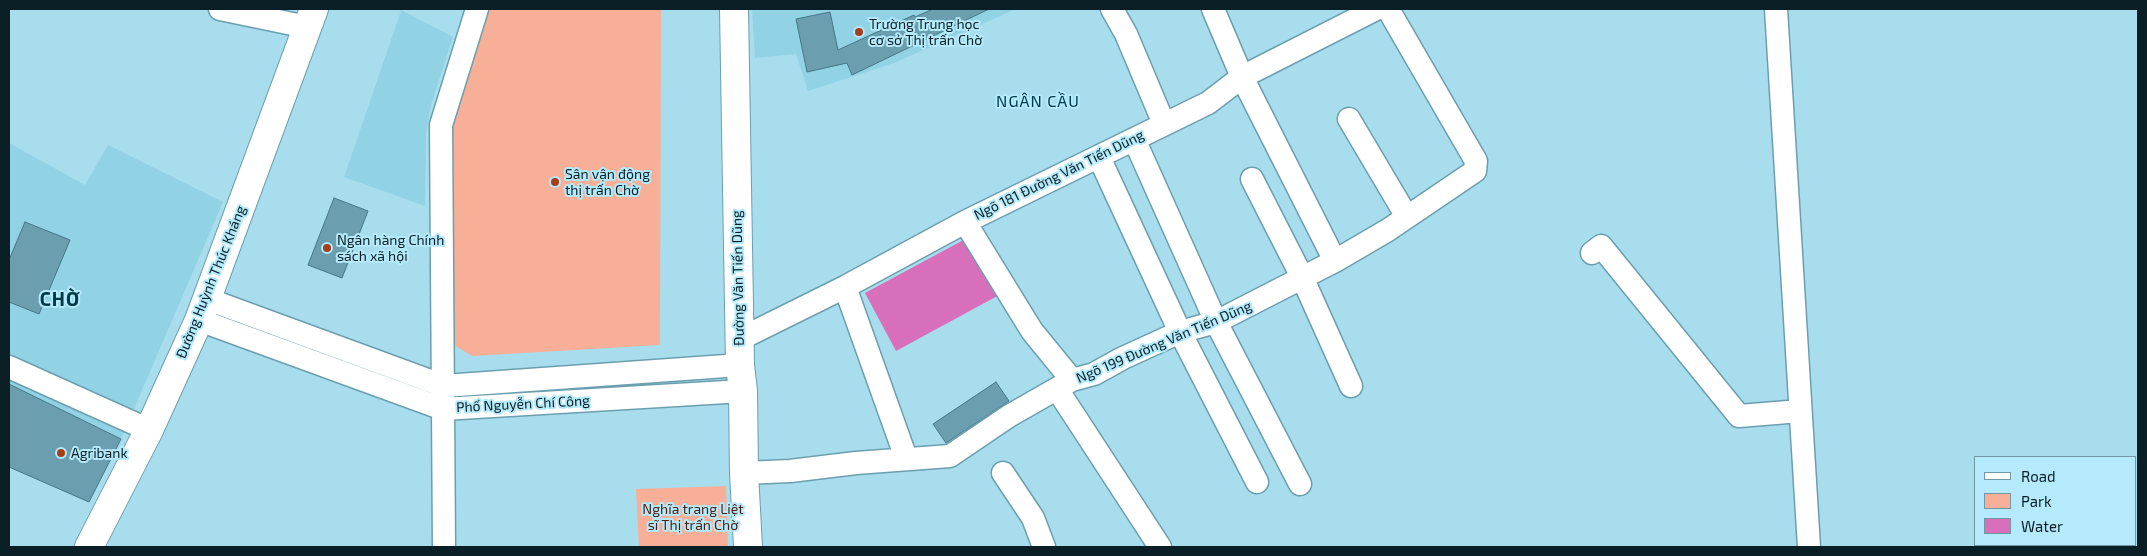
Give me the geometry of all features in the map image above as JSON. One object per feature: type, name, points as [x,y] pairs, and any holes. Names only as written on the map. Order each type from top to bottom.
[{"type":"main road","name":"Đường Văn Tiến Dũng","points":[[734,9],[741,378],[748,547]]},
{"type":"main road","name":"Đường Huỳnh Thúc Kháng","points":[[89,547],[149,430],[203,310],[310,18]]},
{"type":"street","points":[[220,9],[310,18]]},
{"type":"street","points":[[444,547],[441,125],[477,9]]},
{"type":"street","points":[[1112,9],[1126,34],[1164,124]]},
{"type":"street","points":[[1213,9],[1242,77],[1335,261]]},
{"type":"street","name":"Ngõ 181 Đường Văn Tiến Dũng","points":[[740,339],[845,287],[965,222],[1208,103],[1242,77],[1376,9]]},
{"type":"street","name":"Ngõ 199 Đường Văn Tiến Dũng","points":[[744,473],[790,471],[906,458],[950,456],[1009,416],[1064,384],[1094,374],[1180,332],[1216,322],[1335,261],[1407,217],[1475,171],[1476,161],[1388,9]]},
{"type":"street","points":[[1776,9],[1809,547]]},
{"type":"street","points":[[1349,119],[1407,217]]},
{"type":"street","points":[[1134,138],[1216,322],[1300,484]]},
{"type":"street","points":[[1099,157],[1180,332],[1257,482]]},
{"type":"street","points":[[1252,180],[1302,277],[1351,386]]},
{"type":"street","points":[[965,222],[1064,384],[1160,547]]},
{"type":"street","points":[[1592,252],[1601,246],[1739,416],[1800,411]]},
{"type":"street","points":[[845,287],[906,458]]},
{"type":"street","name":"Phố Nguyễn Chí Công","points":[[203,310],[444,386],[741,378]]},
{"type":"street","name":"Phố Nguyễn Chí Công","points":[[203,310],[443,409],[741,378]]},
{"type":"street","points":[[9,367],[149,430]]},
{"type":"street","points":[[1003,473],[1033,518],[1044,547]]},
{"type":"shaded area","points":[[397,9],[402,9],[453,37],[431,105],[426,133],[425,206],[344,177],[401,11]]},
{"type":"shaded area","name":"Trường Trung học cơ sở Thị trấn Chờ","points":[[752,9],[1016,9],[894,63],[808,91],[796,54],[755,58]]},
{"type":"shaded area","points":[[9,143],[85,185],[108,145],[223,202],[121,439],[9,384]]},
{"type":"green space","points":[[485,9],[661,9],[660,345],[472,356],[449,342],[448,123]]},
{"type":"green space","name":"Nghĩa trang Liệt sĩ Thị trấn Chờ","points":[[726,486],[728,547],[639,547],[636,489]]},
{"type":"water","points":[[969,237],[1001,294],[896,351],[865,293]]},
{"type":"building","points":[[933,9],[989,9],[852,75],[847,63],[807,72],[796,19],[830,12],[838,50],[914,15],[915,17]]},
{"type":"building","points":[[334,198],[368,211],[342,278],[308,265]]},
{"type":"building","points":[[25,222],[70,240],[39,314],[9,302],[9,260]]},
{"type":"building","points":[[996,382],[1009,401],[946,443],[933,424]]},
{"type":"building","name":"Agribank","points":[[9,384],[121,439],[89,502],[9,467]]},
{"type":"place","name":"Trường Trung học cơ sở Thị trấn Chờ","points":[[859,32]]},
{"type":"place","name":"Sân vận động thị trấn Chờ","points":[[555,182]]},
{"type":"place","name":"Ngân hàng Chính sách xã hội","points":[[327,248]]},
{"type":"place","name":"Agribank","points":[[61,453]]},
{"type":"district","name":"NGÂN CẦU","points":[[1038,102]]},
{"type":"district","name":"CHỜ","points":[[60,300]]}]
